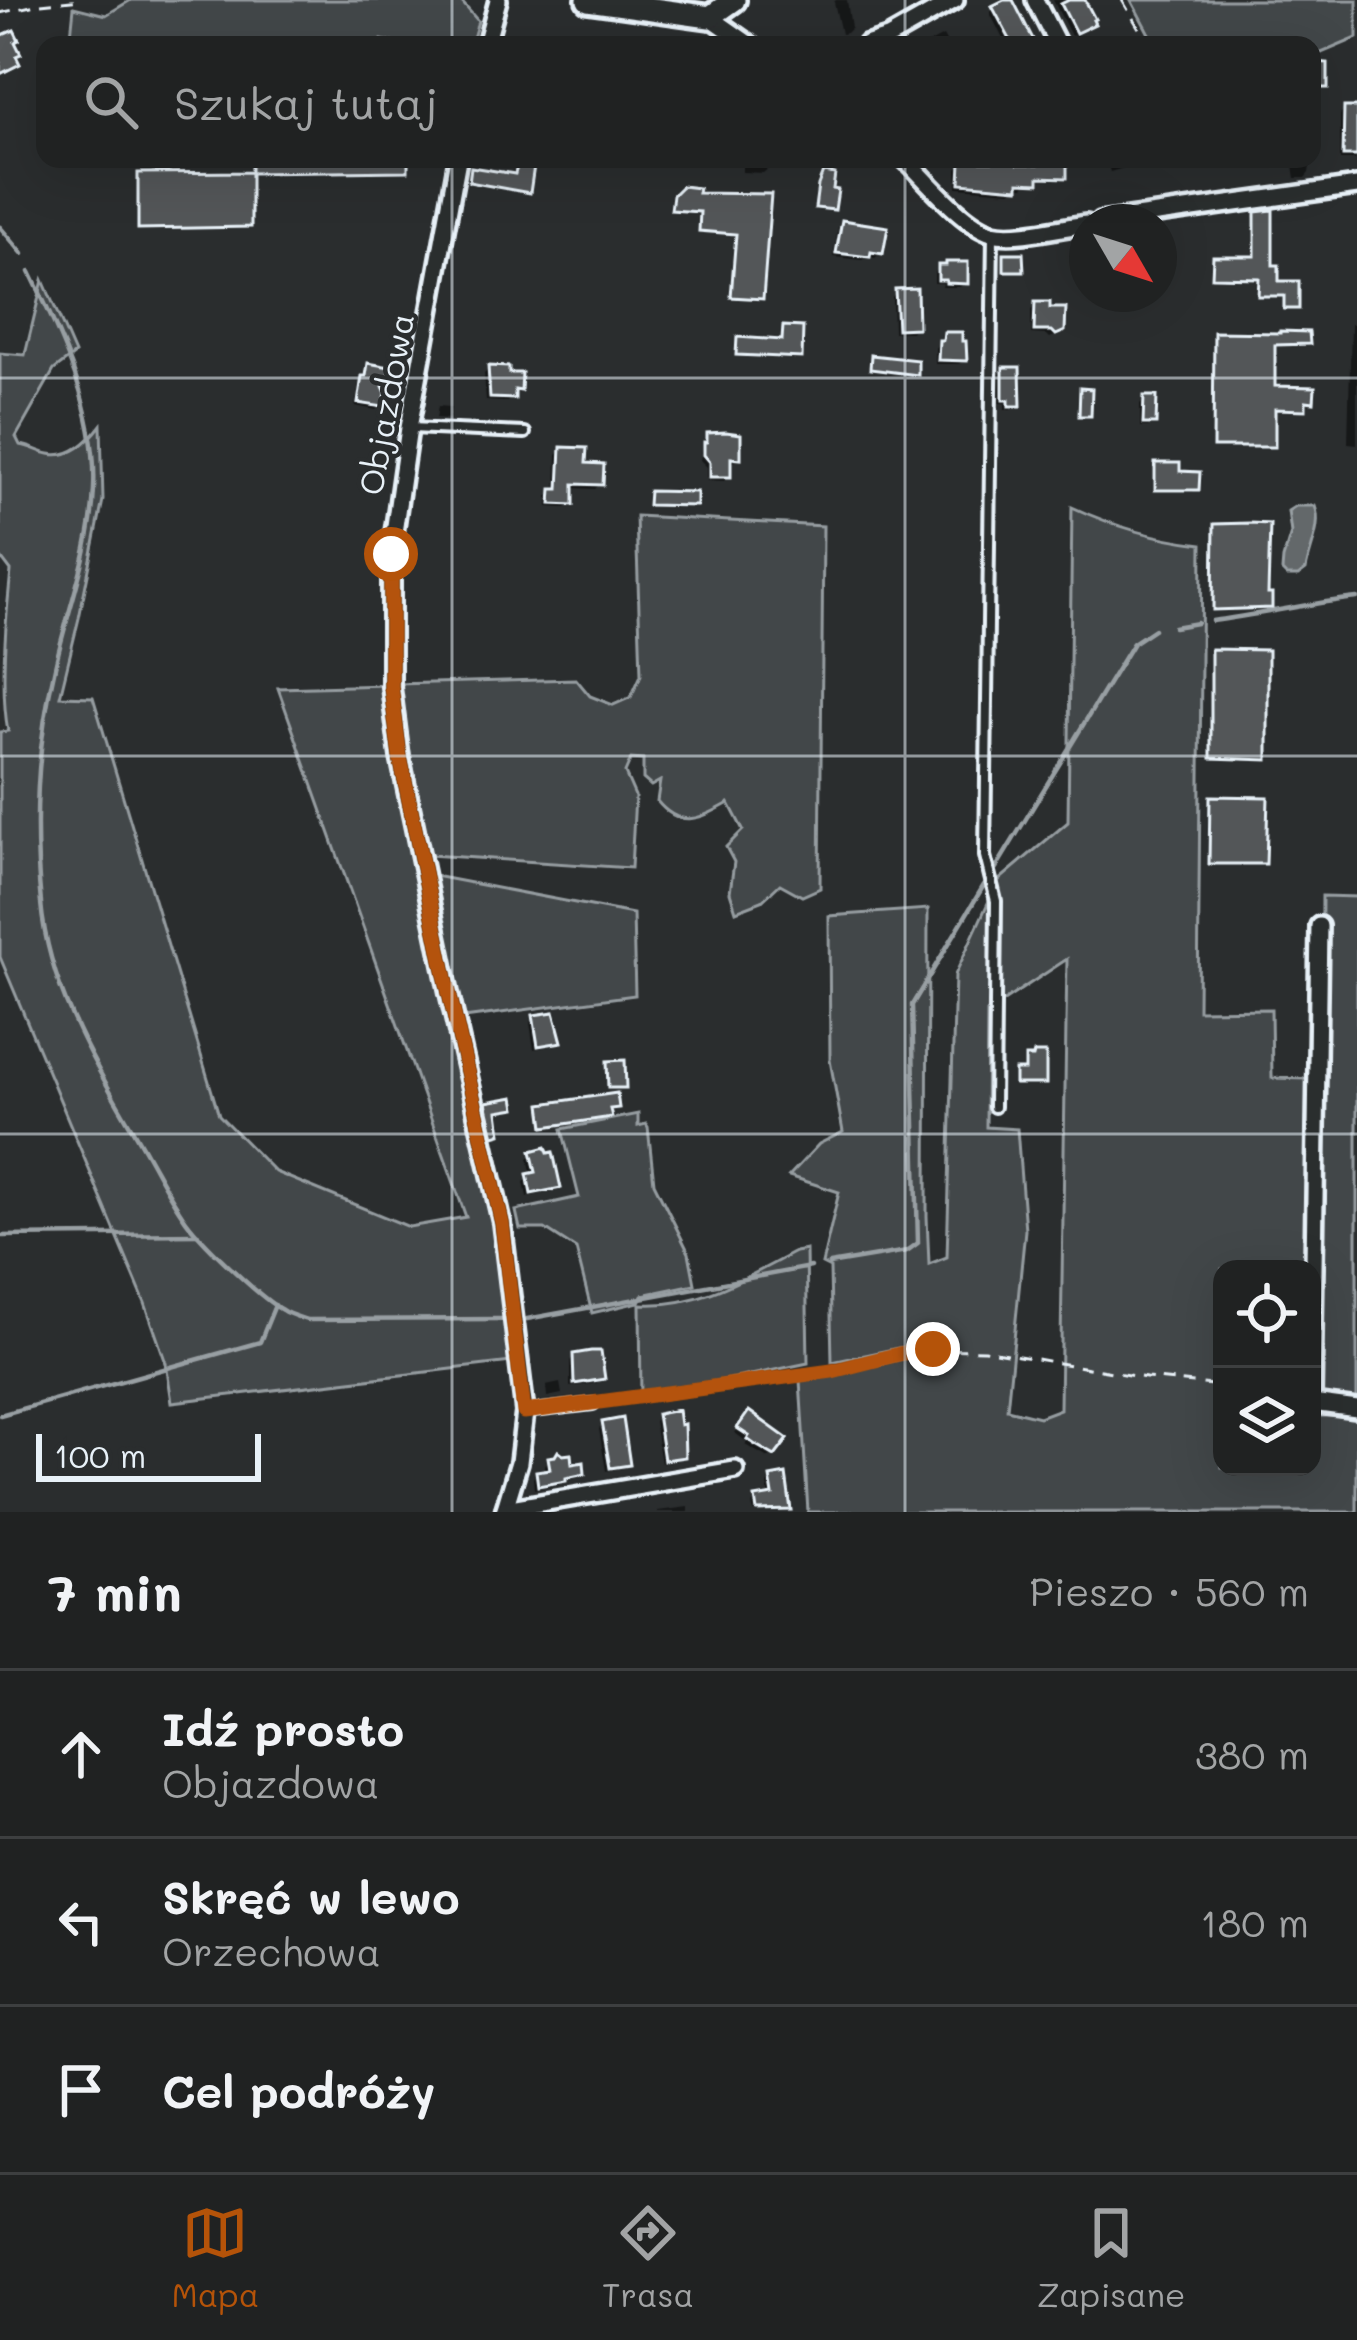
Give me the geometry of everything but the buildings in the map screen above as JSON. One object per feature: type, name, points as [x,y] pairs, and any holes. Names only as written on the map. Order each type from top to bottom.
[{"type":"main road","points":[[588,0],[710,17],[734,0]]},
{"type":"street","points":[[488,36],[498,0]]},
{"type":"street","points":[[892,36],[956,0]]},
{"type":"street","points":[[1035,0],[1053,36]]},
{"type":"street","points":[[710,17],[737,36]]},
{"type":"street","name":"Objazdowa","points":[[456,168],[391,554],[391,687],[400,757],[502,1223],[524,1412],[519,1462],[505,1511],[735,1470]]},
{"type":"street","points":[[914,168],[956,209],[993,233],[1069,226]]},
{"type":"street","points":[[1177,211],[1357,186]]},
{"type":"street","points":[[1312,1368],[1318,926]]},
{"type":"street","points":[[1321,1404],[1357,1409]]},
{"type":"lane","points":[[993,233],[985,856],[996,901],[994,1106]]},
{"type":"lane","points":[[409,428],[525,434]]},
{"type":"lane","points":[[524,1412],[593,1404]]},
{"type":"path","points":[[0,13],[82,0]]},
{"type":"path","points":[[1122,0],[1144,36]]},
{"type":"path","points":[[593,1404],[832,1371],[933,1349],[983,1350],[1213,1385]]},
{"type":"shaded area","points":[[131,0],[460,0],[478,21],[474,36],[71,36],[74,7],[106,15]]},
{"type":"shaded area","points":[[1131,0],[1357,0],[1357,38],[1321,53],[1321,36],[1150,36]]},
{"type":"shaded area","points":[[43,280],[75,354],[54,370],[16,437],[20,445],[65,454],[85,443],[101,425],[103,500],[60,696],[93,697],[219,1115],[275,1172],[409,1227],[466,1217],[278,688],[386,685],[388,727],[494,1210],[508,1311],[504,1316],[520,1361],[172,1402],[166,1363],[145,1303],[0,957],[0,732],[8,731],[4,674],[11,571],[2,559],[0,562],[0,353],[25,355]]},
{"type":"shaded area","points":[[1315,506],[1316,529],[1306,570],[1287,576],[1282,571],[1291,533],[1288,511]]},
{"type":"shaded area","points":[[1072,507],[1136,531],[1202,544],[1198,1010],[1271,1009],[1272,1078],[1309,1079],[1308,1260],[1213,1260],[1213,1476],[1321,1476],[1321,1416],[1357,1416],[1357,1512],[808,1512],[800,1380],[906,1358],[912,1345],[832,1362],[830,1268],[822,1264],[839,1192],[789,1176],[819,1144],[843,1132],[830,1060],[829,916],[928,909],[929,1264],[947,1257],[955,975],[998,881],[1068,822]],"holes":[[[1067,959],[1060,1409],[1039,1417],[1007,1409],[1025,1230],[1017,1129],[986,1127],[987,1012]]]},
{"type":"shaded area","points":[[636,516],[823,526],[820,888],[802,896],[780,884],[762,901],[736,911],[730,892],[734,862],[726,847],[743,830],[729,803],[692,819],[674,816],[657,801],[660,781],[651,786],[643,779],[643,760],[631,759],[625,773],[635,796],[631,868],[430,855],[397,684],[576,679],[590,696],[613,705],[631,697],[641,675]]},
{"type":"shaded area","points":[[429,875],[633,914],[635,995],[464,1018]]},
{"type":"shaded area","points":[[1322,896],[1357,897],[1357,1399],[1321,1399]]},
{"type":"shaded area","points":[[638,1114],[638,1126],[648,1127],[654,1183],[689,1253],[695,1284],[642,1295],[639,1302],[592,1313],[576,1249],[545,1229],[520,1229],[516,1211],[579,1197],[562,1129]]},
{"type":"shaded area","points":[[806,1250],[808,1363],[641,1398],[640,1304],[701,1296]]},
{"type":"waterway","points":[[0,227],[23,254]]},
{"type":"waterway","points":[[30,272],[76,377],[94,461],[89,534],[44,725],[37,814],[46,937],[66,1002],[112,1094],[183,1216],[214,1252],[272,1303],[307,1320],[502,1319]]},
{"type":"waterway","points":[[1212,621],[1357,598]]},
{"type":"waterway","points":[[1174,627],[1197,623]]},
{"type":"waterway","points":[[996,868],[1133,643],[1154,629]]},
{"type":"waterway","points":[[829,1264],[907,1251],[918,1243],[912,1005],[984,885]]},
{"type":"waterway","points":[[0,1236],[198,1234]]},
{"type":"waterway","points":[[527,1319],[810,1267]]},
{"type":"waterway","points":[[0,1415],[260,1342],[275,1305]]},
{"type":"route","points":[[391,554],[391,687],[400,757],[502,1223],[524,1412],[832,1371],[933,1349]]}]
